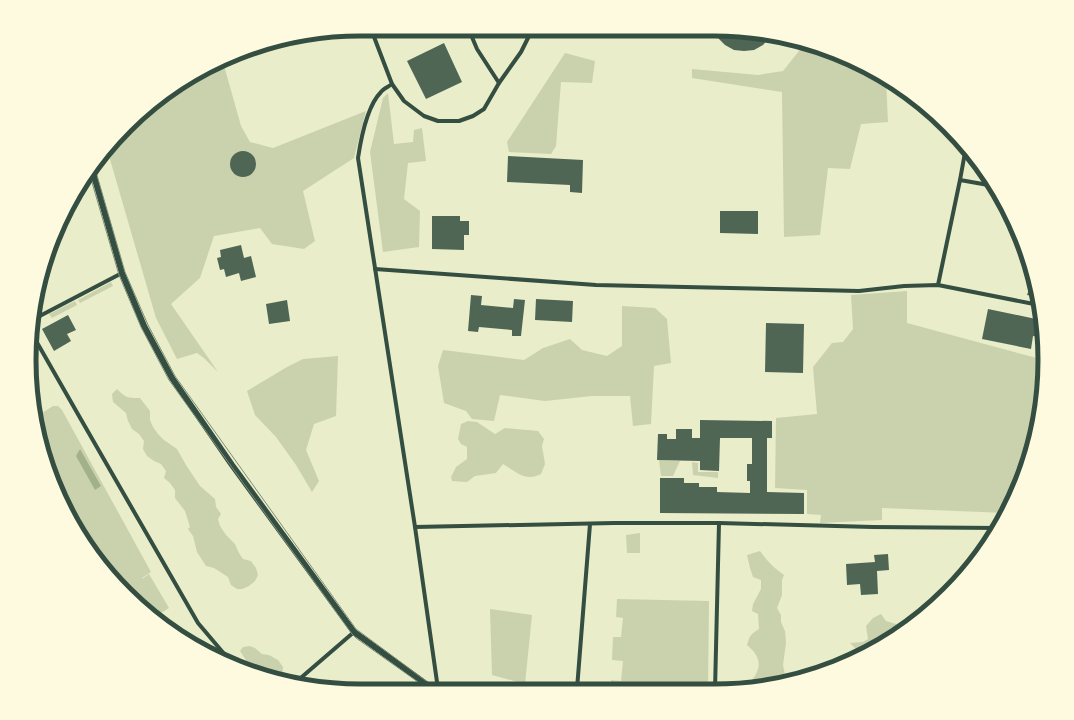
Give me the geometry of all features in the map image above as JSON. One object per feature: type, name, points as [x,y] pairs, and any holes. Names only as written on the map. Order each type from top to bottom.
[{"type":"main road","points":[[94,176],[122,273],[144,326],[172,378],[232,465],[354,632],[426,684]]},
{"type":"street","points":[[374,36],[392,84],[404,101],[424,116],[438,121],[459,120],[473,116],[484,109],[499,83],[521,52],[529,36]]},
{"type":"street","points":[[471,36],[476,49],[499,83]]},
{"type":"street","points":[[392,84],[381,91],[370,110],[360,145],[358,158],[415,527],[437,684]]},
{"type":"street","points":[[938,286],[965,155]]},
{"type":"street","points":[[960,180],[986,185]]},
{"type":"street","points":[[375,269],[596,285],[858,291],[904,286],[938,286],[1033,304]]},
{"type":"street","points":[[39,316],[122,273]]},
{"type":"street","points":[[37,342],[198,623],[224,654]]},
{"type":"street","points":[[415,527],[719,523],[873,527],[991,528]]},
{"type":"street","points":[[715,684],[719,523]]},
{"type":"street","points":[[577,684],[590,524]]},
{"type":"street","points":[[300,678],[354,632]]},
{"type":"shaded area","points":[[801,48],[818,53],[857,69],[886,86],[888,122],[861,124],[850,169],[828,168],[820,235],[784,237],[782,92],[692,78],[692,69],[758,75],[783,71]]},
{"type":"shaded area","points":[[565,53],[595,61],[592,83],[561,82],[556,146],[551,154],[509,152],[507,142]]},
{"type":"shaded area","points":[[224,66],[241,126],[250,142],[273,148],[366,111],[354,158],[303,191],[315,241],[304,249],[272,244],[260,228],[214,236],[200,278],[171,304],[218,372],[197,353],[177,359],[156,318],[109,155],[116,146],[146,116],[198,79]]},
{"type":"shaded area","points":[[388,93],[394,144],[413,142],[414,130],[422,128],[426,161],[408,163],[404,199],[420,211],[419,247],[383,252],[370,152],[383,98]]},
{"type":"shaded area","points":[[111,282],[113,286],[80,303],[78,300]]},
{"type":"shaded area","points":[[907,291],[907,323],[1038,358],[1035,402],[1027,444],[1021,464],[1000,513],[882,508],[882,520],[820,523],[821,515],[807,514],[807,490],[775,488],[776,418],[817,414],[813,367],[832,343],[843,342],[853,329],[851,295]]},
{"type":"shaded area","points":[[75,301],[77,305],[52,318],[49,314]]},
{"type":"shaded area","points":[[622,306],[655,308],[667,319],[671,363],[654,366],[651,424],[633,426],[630,396],[592,396],[545,401],[500,395],[494,421],[472,419],[466,411],[444,403],[438,366],[443,350],[524,360],[543,348],[570,339],[582,350],[607,356],[622,346]]},
{"type":"shaded area","points":[[338,356],[336,416],[314,424],[306,450],[319,481],[312,492],[296,465],[276,437],[255,415],[247,391],[303,359]]},
{"type":"shaded area","points":[[117,389],[127,397],[140,398],[150,411],[150,420],[158,434],[177,449],[200,486],[215,499],[216,507],[221,514],[218,519],[220,526],[235,544],[243,559],[251,561],[256,568],[258,575],[255,581],[249,586],[242,589],[237,589],[231,585],[228,577],[214,568],[206,566],[197,552],[193,536],[188,529],[190,527],[185,511],[175,498],[175,490],[164,478],[166,471],[161,464],[147,456],[143,449],[144,441],[139,434],[132,429],[126,413],[113,402],[112,394]]},
{"type":"shaded area","points":[[53,406],[58,406],[62,410],[151,572],[142,579],[149,574],[169,608],[161,613],[164,618],[146,604],[116,574],[79,522],[69,503],[53,464],[42,423],[40,412],[42,413]]},
{"type":"shaded area","points":[[468,421],[477,422],[495,434],[505,428],[538,431],[544,439],[542,446],[545,464],[541,474],[531,477],[521,475],[503,464],[496,473],[475,476],[467,482],[452,481],[451,477],[456,467],[467,459],[467,447],[461,444],[458,439],[461,424]]},
{"type":"shaded area","points":[[80,449],[101,486],[95,490],[76,456]]},
{"type":"shaded area","points":[[659,460],[680,461],[673,476],[661,476]]},
{"type":"shaded area","points":[[692,462],[698,463],[698,472],[718,472],[718,478],[693,475]]},
{"type":"shaded area","points":[[640,533],[640,553],[627,553],[626,535]]},
{"type":"shaded area","points":[[760,551],[777,570],[784,575],[782,580],[782,595],[777,608],[781,615],[781,622],[785,631],[786,643],[783,665],[785,676],[756,681],[752,680],[759,666],[755,653],[747,645],[751,635],[759,629],[758,614],[752,611],[753,604],[761,589],[761,580],[753,577],[747,555]]},
{"type":"shaded area","points":[[617,599],[709,601],[708,684],[611,684],[611,680],[621,681],[623,661],[612,660],[613,637],[621,637],[623,618],[616,617]]},
{"type":"shaded area","points":[[490,609],[532,615],[525,684],[492,675]]},
{"type":"shaded area","points":[[881,614],[886,621],[896,624],[897,627],[876,641],[860,650],[856,649],[850,643],[863,642],[868,639],[866,626],[873,618]]},
{"type":"shaded area","points":[[250,646],[262,654],[269,655],[278,660],[283,667],[282,675],[248,664],[240,651],[243,647]]},
{"type":"building","points":[[717,36],[767,41],[763,45],[754,50],[744,51],[734,50],[725,45]]},
{"type":"building","points":[[444,43],[462,82],[426,99],[407,61]]},
{"type":"building","points":[[243,151],[252,155],[256,164],[252,173],[243,177],[234,173],[230,164],[234,155]]},
{"type":"building","points":[[508,156],[583,160],[582,193],[570,192],[570,185],[507,182]]},
{"type":"building","points":[[720,211],[758,211],[758,234],[720,233]]},
{"type":"building","points":[[432,216],[460,216],[460,221],[469,221],[469,235],[464,235],[464,250],[432,249]]},
{"type":"building","points":[[241,245],[244,258],[251,256],[256,277],[241,281],[239,273],[226,277],[224,269],[220,270],[217,258],[221,257],[220,250]]},
{"type":"building","points":[[1030,287],[1032,296],[1027,295]]},
{"type":"building","points":[[471,295],[482,296],[481,305],[513,308],[514,299],[525,300],[521,336],[512,336],[512,330],[479,327],[478,332],[468,331]]},
{"type":"building","points":[[536,299],[573,301],[572,322],[535,320]]},
{"type":"building","points":[[287,300],[290,321],[269,324],[266,304]]},
{"type":"building","points":[[988,309],[1035,319],[1037,337],[1033,336],[1031,349],[982,339]]},
{"type":"building","points":[[68,315],[76,330],[67,334],[71,341],[54,351],[42,329]]},
{"type":"building","points":[[766,323],[804,324],[803,373],[765,372]]},
{"type":"building","points":[[700,420],[772,421],[772,438],[767,438],[767,492],[804,493],[804,514],[660,513],[660,478],[684,478],[684,483],[699,483],[699,487],[717,487],[717,492],[750,493],[750,481],[747,481],[747,464],[752,464],[752,438],[720,438],[719,471],[700,470],[700,461],[657,460],[658,434],[667,434],[667,439],[676,439],[676,429],[692,429],[692,438],[700,438]]},
{"type":"building","points":[[888,554],[889,570],[877,571],[878,594],[861,595],[860,584],[847,585],[846,564],[875,562],[874,555]]},
{"type":"tram line","points":[[96,173],[125,272],[148,325],[175,376],[356,629],[430,684]]},
{"type":"tram line","points":[[91,180],[119,275],[141,327],[169,380],[352,634],[421,684]]}]
